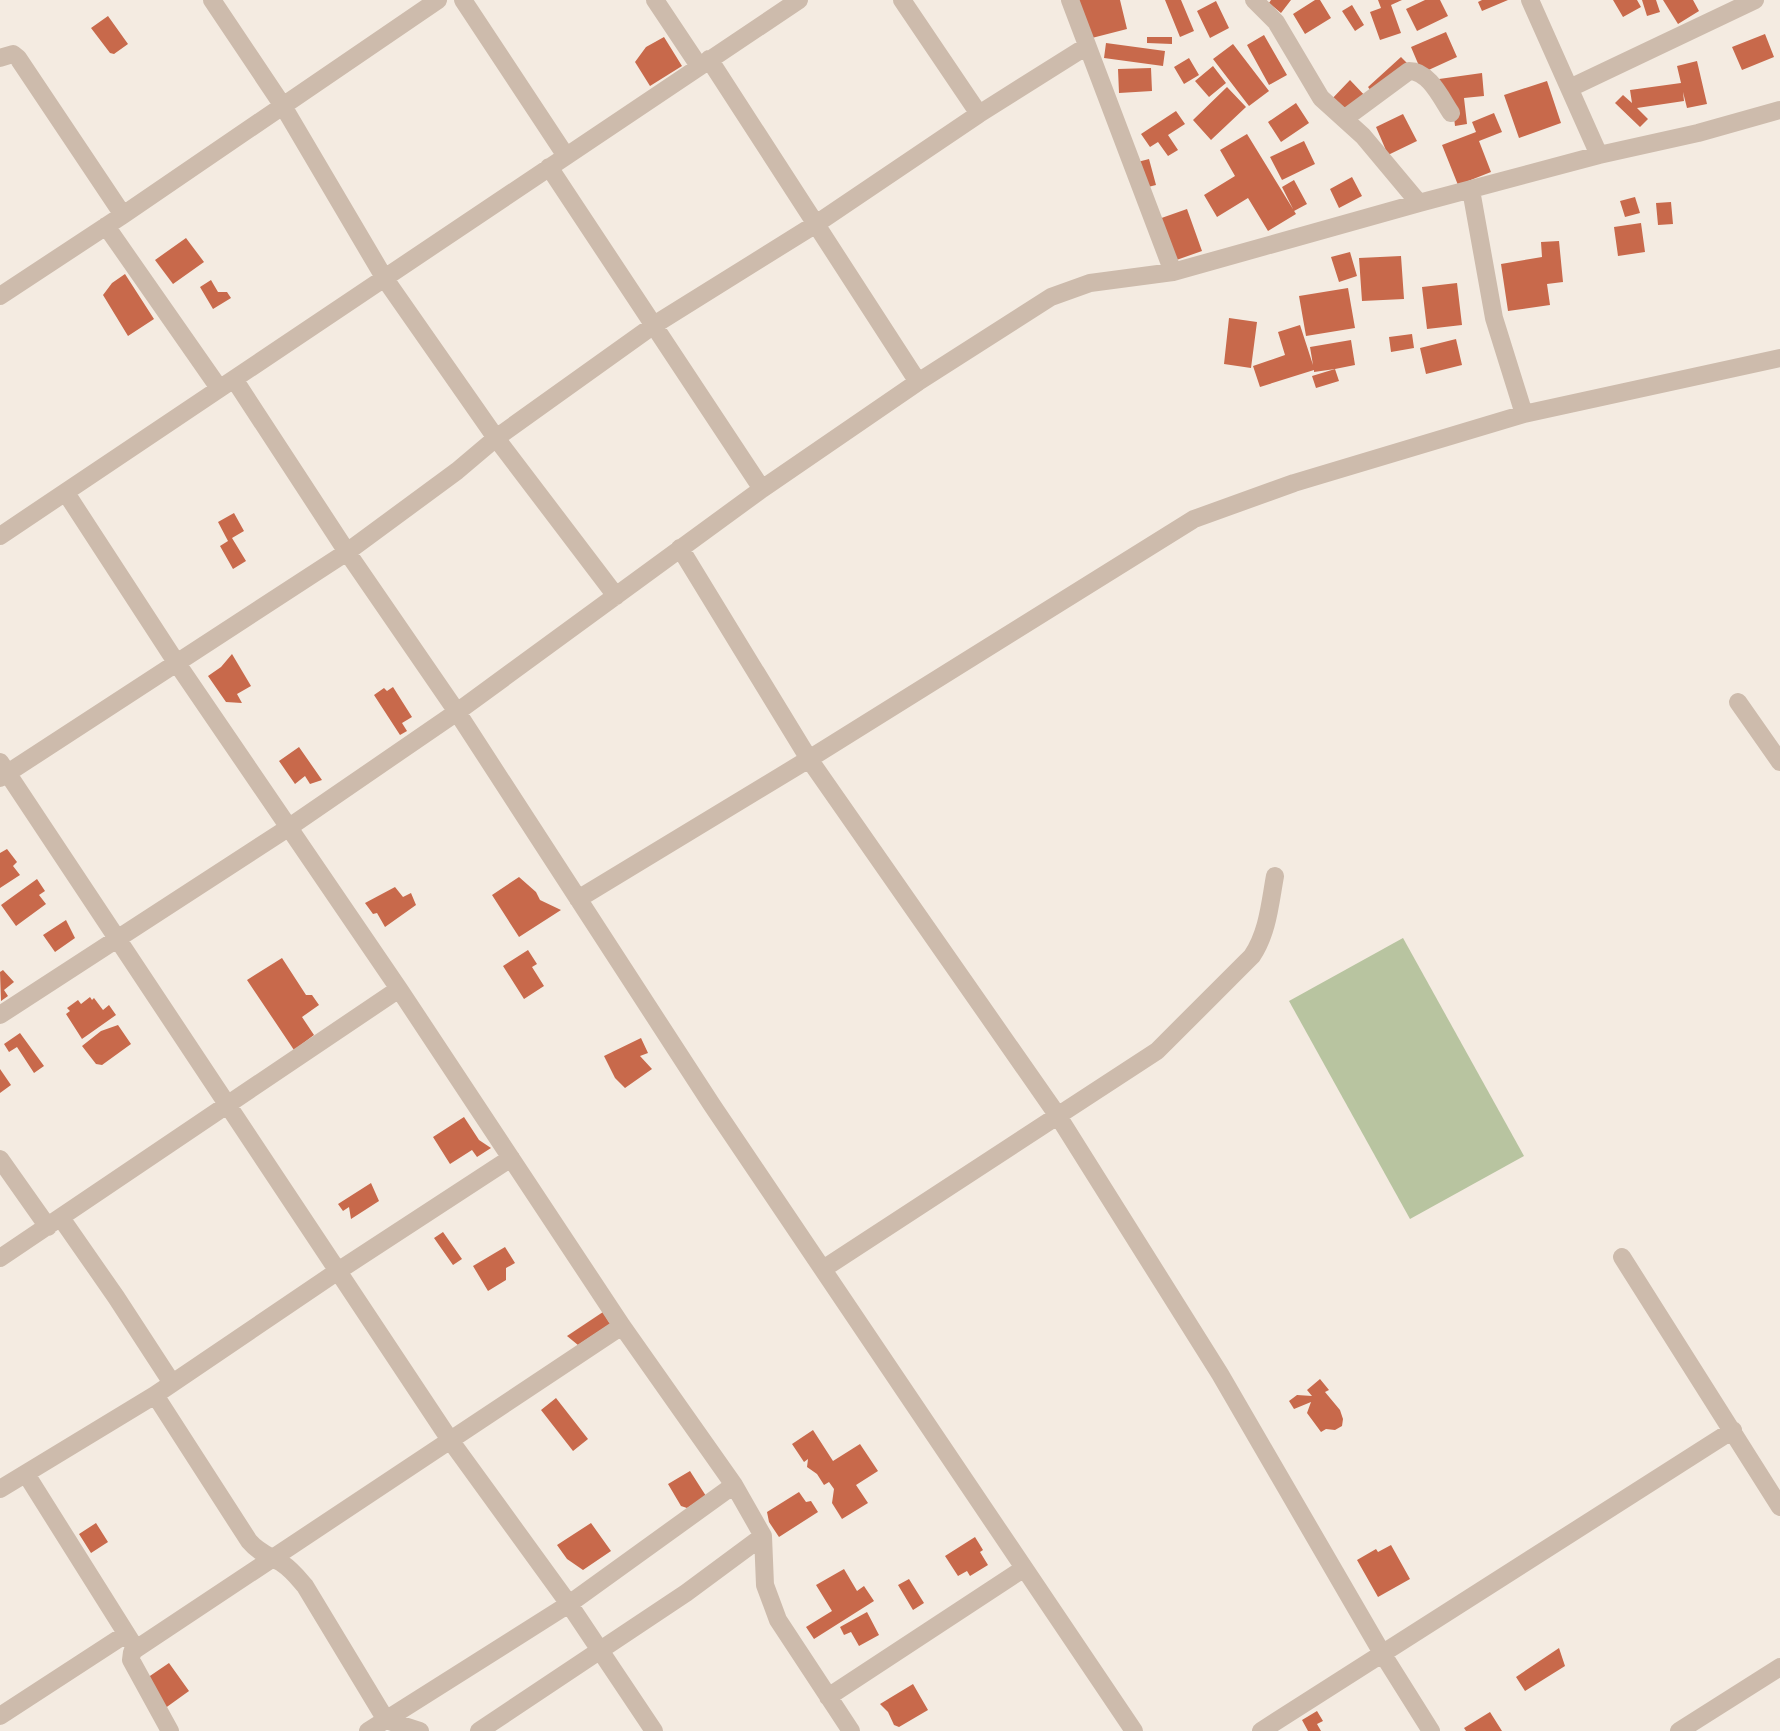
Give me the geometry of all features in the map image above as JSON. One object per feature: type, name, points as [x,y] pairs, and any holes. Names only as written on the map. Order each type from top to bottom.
[{"type":"street","points":[[212,0],[283,106],[385,279],[496,438],[616,596]]},
{"type":"street","points":[[0,296],[438,0]]},
{"type":"street","points":[[463,0],[566,156]]},
{"type":"street","points":[[655,0],[704,62],[816,224],[918,382]]},
{"type":"street","points":[[0,536],[799,0]]},
{"type":"street","points":[[902,0],[979,114]]},
{"type":"street","points":[[1070,0],[1173,272]]},
{"type":"street","points":[[1254,0],[1276,22],[1313,87],[1378,153],[1419,203]]},
{"type":"street","points":[[1530,0],[1600,155]]},
{"type":"street","points":[[1570,88],[1755,0]]},
{"type":"street","points":[[654,1731],[569,1604],[450,1440],[3,771],[347,552],[457,471],[496,438],[654,325],[816,224],[979,114],[1087,46]]},
{"type":"street","points":[[0,58],[13,54],[18,58],[123,215]]},
{"type":"street","points":[[1344,119],[1409,71],[1417,71],[1427,79],[1451,113]]},
{"type":"street","points":[[0,1016],[288,828],[457,712],[762,489],[918,382],[1051,297],[1090,283],[1173,272],[1419,203],[1780,110]]},
{"type":"street","points":[[549,167],[762,489]]},
{"type":"street","points":[[1471,190],[1494,318],[1524,414]]},
{"type":"street","points":[[106,226],[227,384],[457,712],[712,1105],[1134,1731]]},
{"type":"street","points":[[578,899],[809,760],[1194,519],[1294,483],[1524,414],[1780,358]]},
{"type":"street","points":[[66,493],[176,662],[399,989],[622,1326],[734,1486],[763,1536],[765,1585],[778,1620],[851,1731]]},
{"type":"street","points":[[680,548],[809,760],[1058,1116],[1220,1374],[1382,1653],[1431,1731]]},
{"type":"street","points":[[1738,702],[1780,762]]},
{"type":"street","points":[[822,1269],[1157,1051],[1252,956],[1268,918],[1275,876]]},
{"type":"street","points":[[0,1258],[399,989]]},
{"type":"street","points":[[3,1481],[26,1474],[155,1395],[511,1158]]},
{"type":"street","points":[[0,1159],[116,1297],[172,1383]]},
{"type":"street","points":[[1622,1257],[1780,1507]]},
{"type":"street","points":[[0,1716],[273,1559],[622,1326]]},
{"type":"street","points":[[155,1395],[249,1541],[263,1555],[294,1572],[304,1586],[386,1720],[420,1731]]},
{"type":"street","points":[[1261,1731],[1733,1430]]},
{"type":"street","points":[[26,1474],[131,1641],[131,1660],[170,1731]]},
{"type":"street","points":[[368,1731],[569,1604],[734,1486]]},
{"type":"street","points":[[479,1731],[686,1592],[763,1536]]},
{"type":"street","points":[[828,1697],[1023,1569]]},
{"type":"street","points":[[1679,1731],[1780,1667]]},
{"type":"green space","points":[[1403,938],[1524,1156],[1410,1219],[1289,1001]]},
{"type":"building","points":[[1079,0],[1120,0],[1127,29],[1088,39]]},
{"type":"building","points":[[1165,0],[1181,0],[1194,31],[1180,37]]},
{"type":"building","points":[[1271,0],[1291,0],[1281,13],[1269,3]]},
{"type":"building","points":[[1315,0],[1320,0],[1331,18],[1305,34],[1293,14]]},
{"type":"building","points":[[1378,0],[1402,0],[1391,5],[1401,33],[1380,40],[1370,12],[1381,8]]},
{"type":"building","points":[[1425,0],[1440,0],[1448,16],[1417,31],[1406,9]]},
{"type":"building","points":[[1508,0],[1482,11],[1478,2]]},
{"type":"building","points":[[1613,0],[1637,0],[1641,7],[1623,17]]},
{"type":"building","points":[[1642,0],[1656,0],[1660,12],[1647,16]]},
{"type":"building","points":[[1663,0],[1693,0],[1699,11],[1678,24]]},
{"type":"building","points":[[1216,1],[1229,28],[1210,38],[1197,11]]},
{"type":"building","points":[[1352,5],[1364,25],[1355,31],[1342,11]]},
{"type":"building","points":[[108,16],[128,44],[114,54],[110,53],[91,28]]},
{"type":"building","points":[[1446,32],[1457,57],[1422,73],[1411,47]]},
{"type":"building","points":[[1765,34],[1774,57],[1742,70],[1732,47]]},
{"type":"building","points":[[1264,35],[1287,75],[1269,85],[1247,45]]},
{"type":"building","points":[[664,37],[682,66],[650,86],[635,62],[646,47]]},
{"type":"building","points":[[1147,37],[1172,37],[1172,44],[1147,43]]},
{"type":"building","points":[[1106,43],[1165,51],[1163,66],[1104,58]]},
{"type":"building","points":[[1233,44],[1269,91],[1249,106],[1213,59]]},
{"type":"building","points":[[1401,57],[1408,64],[1374,95],[1368,87]]},
{"type":"building","points":[[1189,58],[1199,75],[1184,84],[1174,67]]},
{"type":"building","points":[[1697,61],[1707,104],[1687,108],[1683,92],[1684,101],[1637,108],[1648,119],[1640,127],[1615,103],[1623,95],[1632,103],[1630,90],[1681,83],[1677,66]]},
{"type":"building","points":[[1213,66],[1226,83],[1209,97],[1195,81]]},
{"type":"building","points":[[1151,68],[1152,91],[1119,93],[1118,69]]},
{"type":"building","points":[[1482,73],[1484,96],[1464,98],[1467,124],[1455,126],[1452,100],[1442,101],[1439,79]]},
{"type":"building","points":[[1350,80],[1368,99],[1348,120],[1329,102]]},
{"type":"building","points":[[1547,81],[1561,123],[1519,138],[1504,95]]},
{"type":"building","points":[[1227,87],[1246,107],[1211,140],[1193,120]]},
{"type":"building","points":[[1296,103],[1309,123],[1281,142],[1268,122]]},
{"type":"building","points":[[1176,111],[1185,124],[1168,135],[1178,150],[1168,156],[1158,142],[1150,147],[1141,134]]},
{"type":"building","points":[[1494,113],[1502,132],[1479,141],[1491,172],[1458,185],[1442,145],[1476,132],[1472,122]]},
{"type":"building","points":[[1403,114],[1417,141],[1388,155],[1376,127]]},
{"type":"building","points":[[1247,134],[1296,214],[1268,231],[1248,198],[1217,217],[1204,195],[1235,176],[1220,150]]},
{"type":"building","points":[[1304,141],[1315,164],[1282,180],[1270,157]]},
{"type":"building","points":[[1149,159],[1156,185],[1136,190],[1130,164]]},
{"type":"building","points":[[1352,177],[1362,196],[1339,208],[1330,189]]},
{"type":"building","points":[[1294,180],[1307,204],[1294,211],[1282,187]]},
{"type":"building","points":[[1635,197],[1640,213],[1625,217],[1620,201]]},
{"type":"building","points":[[1671,202],[1673,224],[1658,225],[1656,203]]},
{"type":"building","points":[[1187,209],[1202,251],[1168,263],[1153,221]]},
{"type":"building","points":[[1641,223],[1645,252],[1618,256],[1614,227]]},
{"type":"building","points":[[186,238],[204,262],[173,284],[155,260]]},
{"type":"building","points":[[1559,241],[1563,282],[1547,284],[1550,305],[1508,311],[1501,264],[1542,257],[1541,242]]},
{"type":"building","points":[[1350,252],[1357,276],[1339,282],[1331,257]]},
{"type":"building","points":[[1401,256],[1404,299],[1362,301],[1359,258]]},
{"type":"building","points":[[125,274],[154,319],[128,336],[103,295],[112,283]]},
{"type":"building","points":[[211,280],[218,292],[227,292],[231,298],[213,309],[200,287]]},
{"type":"building","points":[[1457,283],[1462,325],[1427,329],[1422,287]]},
{"type":"building","points":[[1348,288],[1355,328],[1306,336],[1299,296]]},
{"type":"building","points":[[1229,318],[1257,322],[1251,368],[1224,364]]},
{"type":"building","points":[[1300,325],[1313,365],[1310,347],[1351,340],[1355,365],[1314,370],[1260,387],[1253,366],[1285,355],[1278,332]]},
{"type":"building","points":[[1412,334],[1414,348],[1391,352],[1389,337]]},
{"type":"building","points":[[1456,339],[1462,365],[1426,374],[1420,348]]},
{"type":"building","points":[[1335,369],[1339,381],[1316,388],[1312,376]]},
{"type":"building","points":[[234,513],[244,531],[232,538],[246,561],[233,569],[220,546],[228,541],[218,522]]},
{"type":"building","points":[[232,654],[251,686],[237,694],[242,703],[226,702],[208,676],[221,667]]},
{"type":"building","points":[[393,687],[412,717],[402,723],[407,731],[400,735],[374,695],[384,688],[387,691]]},
{"type":"building","points":[[299,747],[322,780],[310,784],[305,776],[295,784],[279,761]]},
{"type":"building","points":[[7,849],[17,862],[13,866],[20,875],[0,888],[0,853]]},
{"type":"building","points":[[519,877],[536,892],[540,900],[561,910],[519,937],[492,895]]},
{"type":"building","points":[[37,879],[45,891],[39,895],[46,904],[16,926],[1,905]]},
{"type":"building","points":[[395,887],[403,897],[411,893],[416,905],[385,927],[377,913],[373,914],[365,903]]},
{"type":"building","points":[[66,920],[75,938],[55,952],[43,935]]},
{"type":"building","points":[[528,950],[537,964],[532,967],[544,986],[524,999],[503,966]]},
{"type":"building","points":[[282,958],[306,995],[312,995],[319,1005],[302,1017],[314,1035],[294,1050],[247,980]]},
{"type":"building","points":[[3,970],[14,982],[4,990],[8,996],[1,1001],[0,972]]},
{"type":"building","points":[[90,997],[92,1000],[94,998],[103,1010],[109,1005],[116,1015],[82,1039],[66,1014],[70,1011],[67,1008],[78,1000],[81,1004]]},
{"type":"building","points":[[118,1025],[131,1044],[102,1065],[96,1064],[82,1046],[101,1031]]},
{"type":"building","points":[[20,1033],[44,1066],[34,1073],[17,1047],[9,1052],[4,1044]]},
{"type":"building","points":[[641,1038],[648,1053],[640,1056],[652,1069],[625,1088],[615,1078],[604,1056]]},
{"type":"building","points":[[0,1069],[11,1085],[0,1093]]},
{"type":"building","points":[[464,1117],[479,1140],[491,1148],[477,1157],[472,1150],[450,1164],[433,1137]]},
{"type":"building","points":[[371,1183],[379,1201],[351,1219],[349,1207],[343,1211],[338,1204]]},
{"type":"building","points":[[443,1232],[462,1259],[453,1265],[434,1238]]},
{"type":"building","points":[[505,1247],[515,1263],[506,1268],[506,1280],[488,1291],[473,1266]]},
{"type":"building","points":[[603,1312],[610,1324],[578,1345],[567,1336]]},
{"type":"building","points":[[1320,1379],[1329,1390],[1325,1392],[1340,1410],[1343,1419],[1342,1426],[1335,1430],[1326,1429],[1321,1432],[1307,1413],[1311,1402],[1294,1409],[1289,1401],[1297,1395],[1312,1396],[1307,1390]]},
{"type":"building","points":[[556,1398],[588,1439],[573,1451],[541,1410]]},
{"type":"building","points":[[813,1430],[833,1461],[860,1444],[878,1471],[856,1485],[868,1503],[842,1519],[832,1503],[834,1489],[829,1482],[824,1485],[817,1474],[807,1467],[808,1459],[804,1462],[792,1444]]},
{"type":"building","points":[[690,1471],[706,1496],[687,1508],[681,1506],[668,1484]]},
{"type":"building","points":[[799,1492],[806,1502],[811,1501],[818,1512],[779,1537],[769,1522],[767,1512]]},
{"type":"building","points":[[96,1523],[108,1542],[91,1553],[79,1534]]},
{"type":"building","points":[[591,1523],[611,1551],[583,1570],[567,1559],[557,1545]]},
{"type":"building","points":[[975,1537],[988,1565],[970,1576],[967,1571],[958,1576],[945,1556]]},
{"type":"building","points":[[1391,1545],[1410,1579],[1378,1597],[1357,1560],[1376,1549],[1378,1552]]},
{"type":"building","points":[[844,1569],[857,1591],[864,1586],[874,1601],[814,1639],[806,1627],[832,1611],[816,1585]]},
{"type":"building","points":[[909,1579],[924,1603],[913,1610],[898,1585]]},
{"type":"building","points":[[867,1612],[879,1635],[859,1646],[851,1632],[844,1635],[840,1627]]},
{"type":"building","points":[[1559,1648],[1565,1666],[1525,1691],[1516,1677]]},
{"type":"building","points":[[169,1663],[189,1691],[164,1709],[144,1680]]},
{"type":"building","points":[[913,1684],[928,1710],[899,1727],[894,1725],[888,1712],[880,1704]]},
{"type":"building","points":[[1317,1711],[1323,1721],[1317,1724],[1321,1731],[1308,1731],[1302,1720]]},
{"type":"building","points":[[1490,1712],[1502,1731],[1466,1731],[1464,1728]]}]
